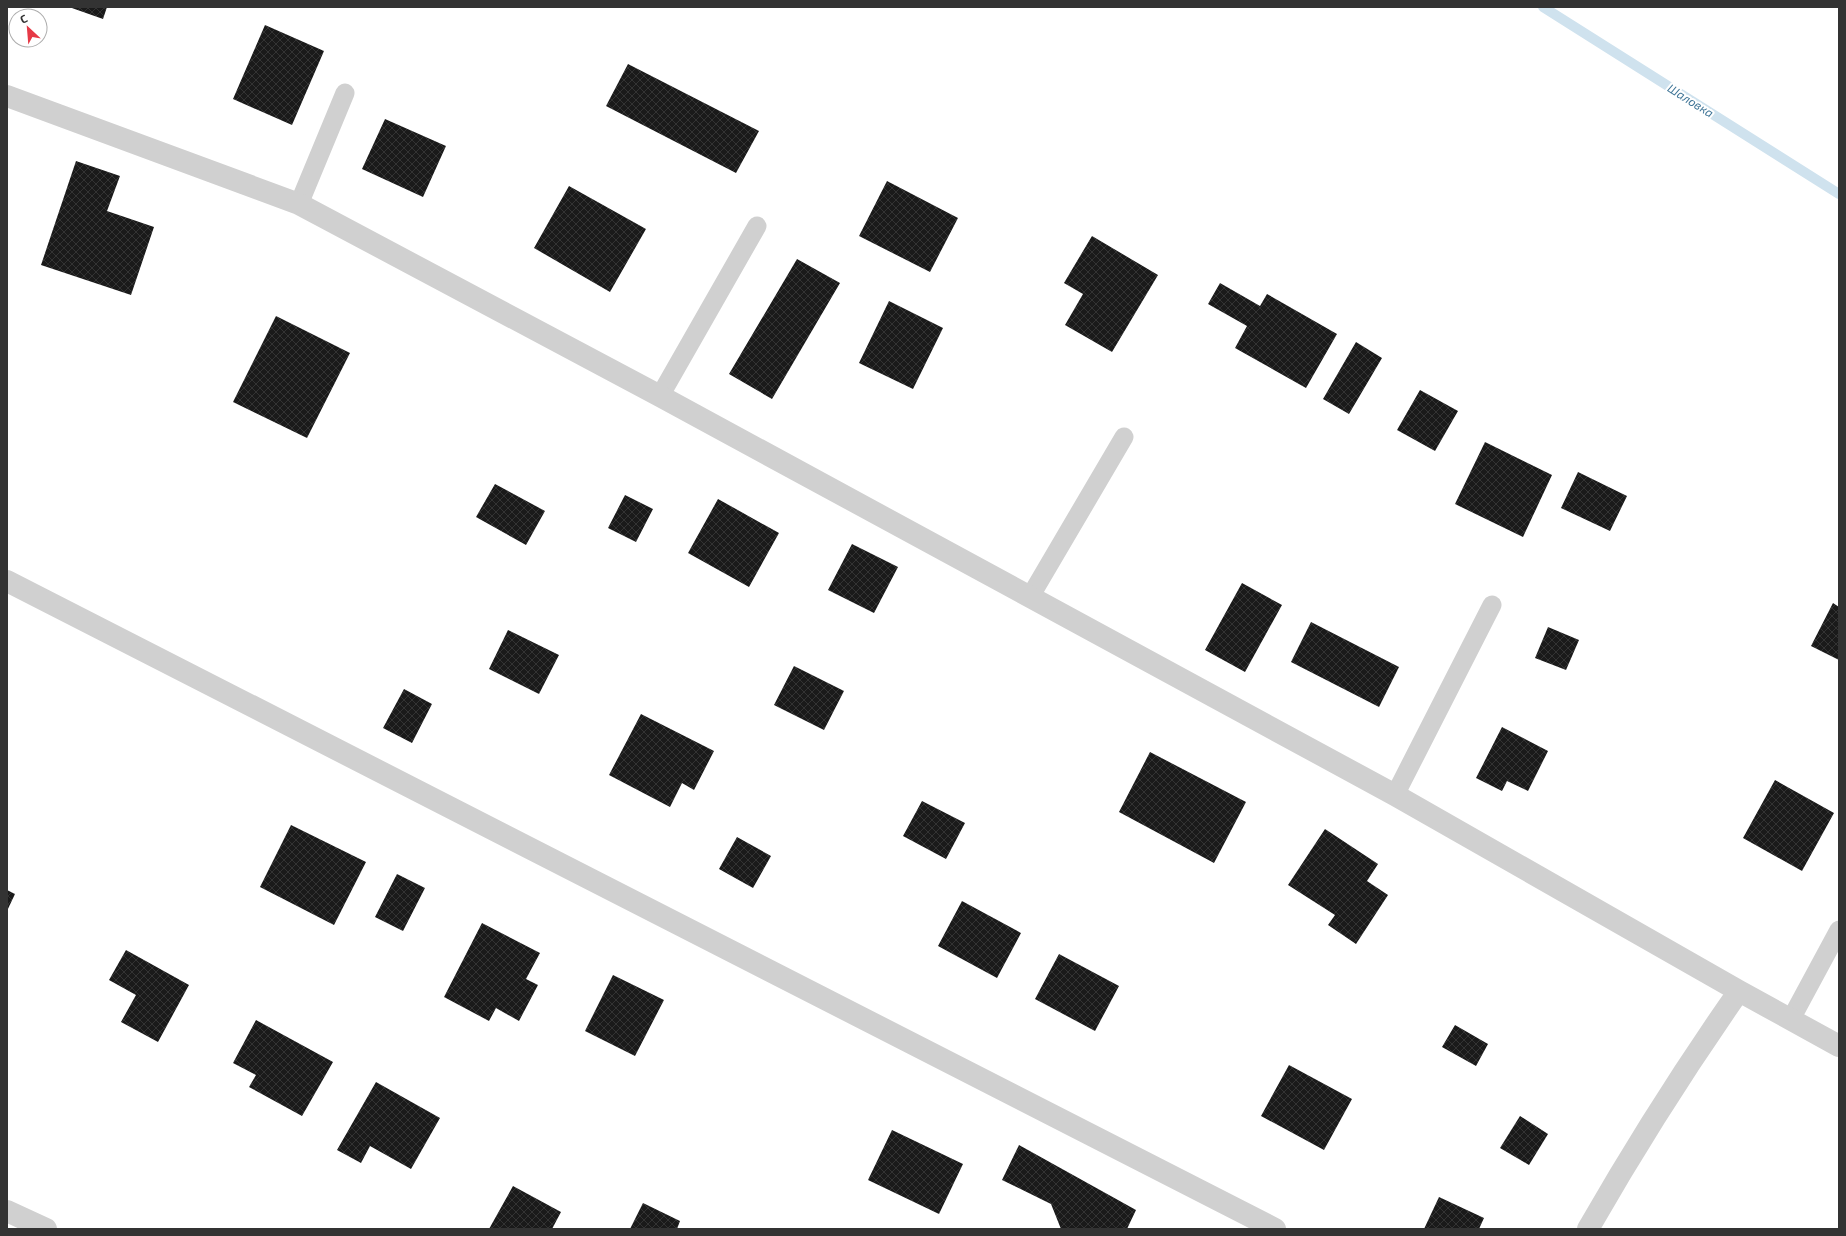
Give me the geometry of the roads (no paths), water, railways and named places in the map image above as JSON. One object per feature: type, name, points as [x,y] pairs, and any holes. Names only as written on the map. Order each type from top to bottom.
[{"type":"street","points":[[7,96],[299,204],[660,396],[1395,795],[1739,991],[1839,1046]]},
{"type":"street","points":[[7,581],[1275,1229]]},
{"type":"street","points":[[1588,1229],[1623,1168],[1671,1092],[1739,991]]},
{"type":"street","points":[[7,1211],[46,1229]]},
{"type":"lane","points":[[299,204],[345,93]]},
{"type":"lane","points":[[660,396],[757,226]]},
{"type":"lane","points":[[1030,597],[1124,437]]},
{"type":"lane","points":[[1395,795],[1492,605]]},
{"type":"lane","points":[[1791,1019],[1839,930]]},
{"type":"waterway","name":"Шаловка","points":[[1543,7],[1839,194]]}]
